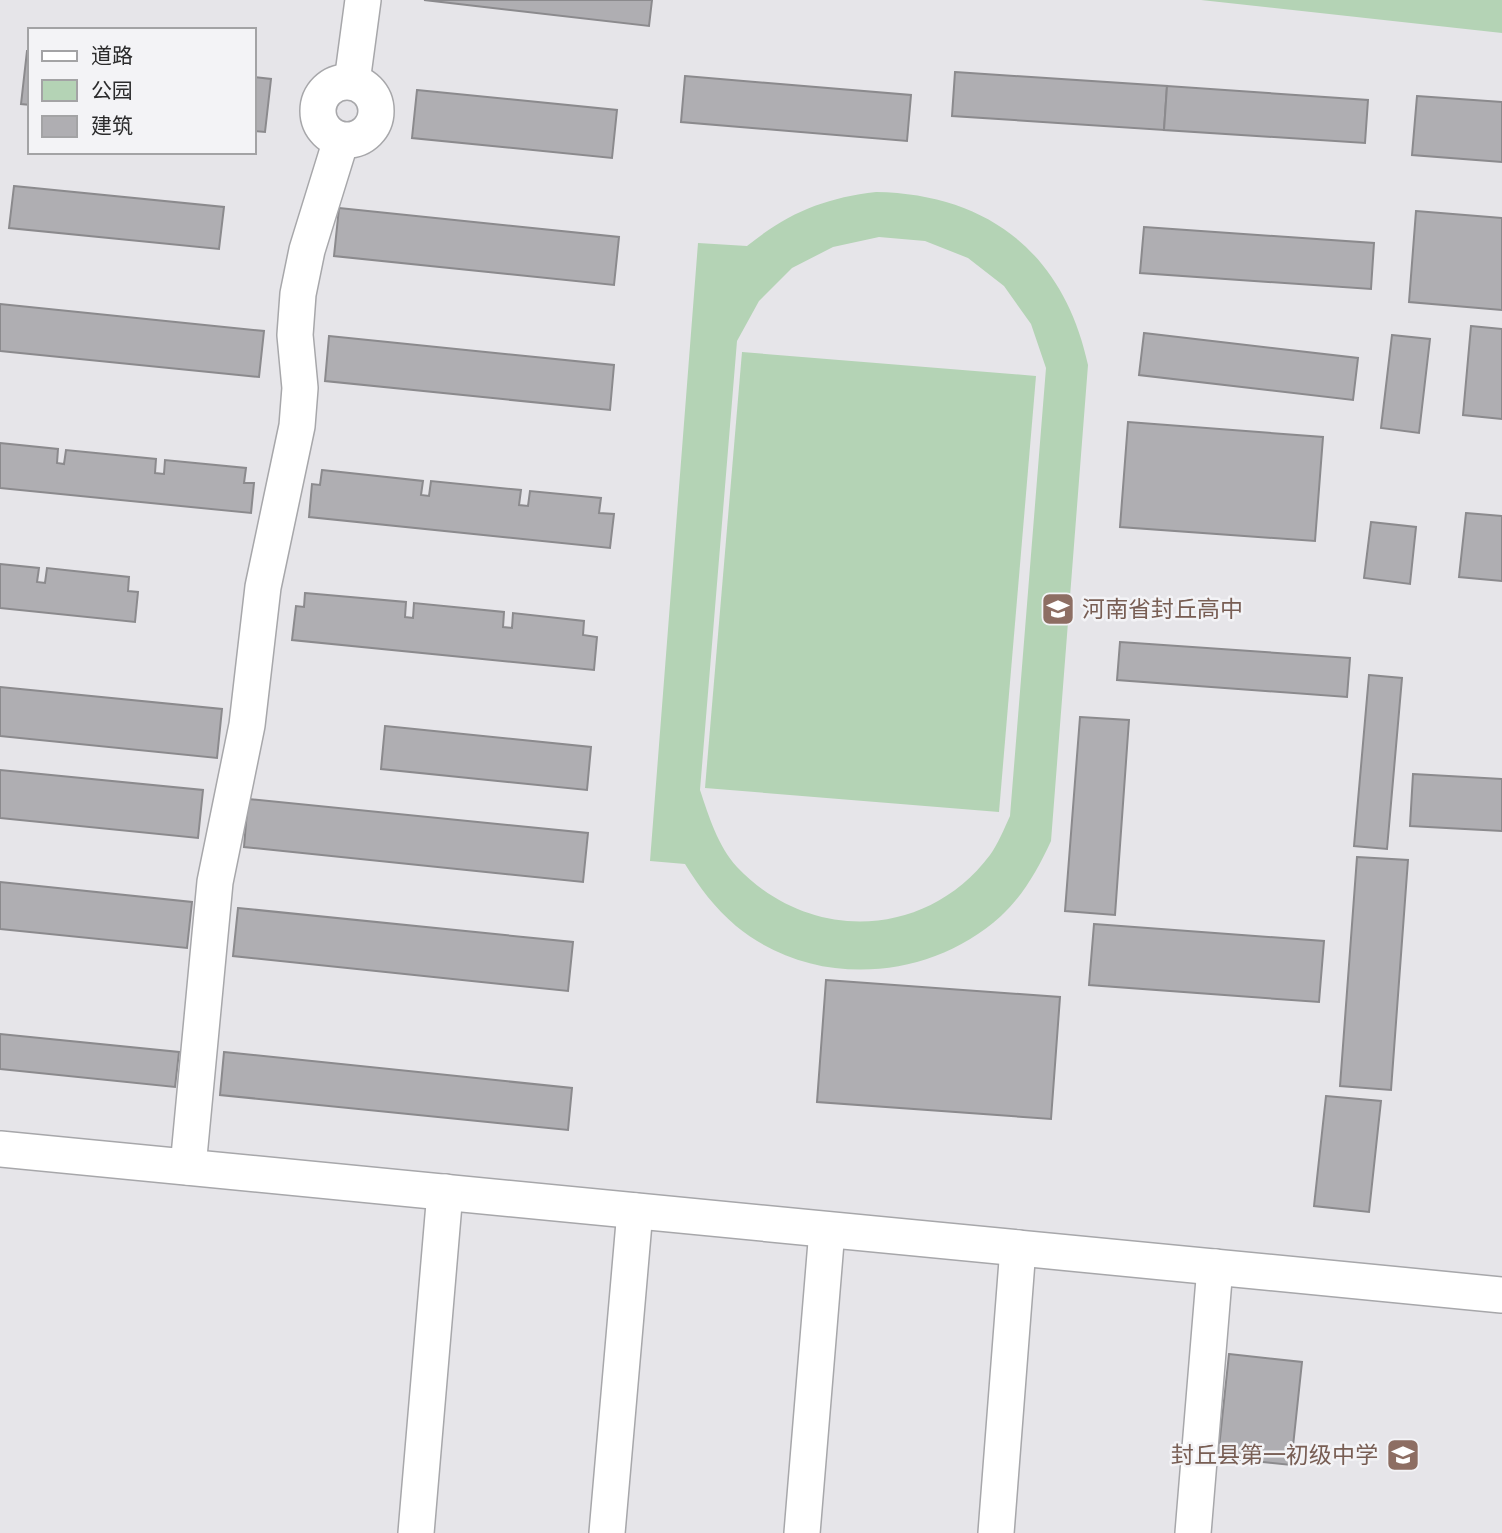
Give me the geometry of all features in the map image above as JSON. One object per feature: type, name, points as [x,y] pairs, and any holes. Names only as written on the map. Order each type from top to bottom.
[{"type":"street","points":[[188,1167],[215,881],[247,725],[263,587],[297,426],[300,387],[295,335],[298,293],[307,250],[341,140],[362,137],[376,121],[375,100],[368,89],[352,82],[363,0]]},
{"type":"street","points":[[0,1149],[1502,1295]]},
{"type":"street","points":[[416,1533],[444,1192]]},
{"type":"street","points":[[607,1533],[635,1211]]},
{"type":"street","points":[[802,1533],[827,1230]]},
{"type":"street","points":[[996,1533],[1018,1248]]},
{"type":"street","points":[[1193,1533],[1215,1267]]},
{"type":"green space","points":[[1201,0],[1502,0],[1502,33]]},
{"type":"green space","points":[[876,192],[917,195],[953,204],[986,218],[1015,238],[1040,262],[1061,291],[1077,326],[1088,365],[1051,841],[1016,900],[1001,916],[972,938],[940,954],[905,965],[870,969],[834,968],[800,960],[766,946],[736,926],[721,912],[685,864],[650,861],[698,243],[747,246],[777,224],[807,209]],"holes":[[[879,237],[925,241],[968,258],[1004,286],[1031,324],[1046,368],[1010,816],[990,855],[964,883],[934,903],[901,916],[866,921],[832,919],[798,909],[766,892],[737,867],[719,841],[700,790],[737,341],[759,301],[792,268],[833,247]]]},
{"type":"green space","points":[[742,352],[1036,376],[999,812],[705,788]]},
{"type":"building","points":[[424,0],[652,0],[649,26]]},
{"type":"building","points":[[27,51],[28,51],[28,105],[21,104]]},
{"type":"building","points":[[955,72],[1167,86],[1164,130],[952,116]]},
{"type":"building","points":[[685,76],[911,95],[907,141],[681,122]]},
{"type":"building","points":[[256,77],[271,79],[265,132],[256,131]]},
{"type":"building","points":[[1167,86],[1368,100],[1365,143],[1164,130]]},
{"type":"building","points":[[417,90],[617,110],[612,158],[412,138]]},
{"type":"building","points":[[1417,96],[1502,102],[1502,162],[1412,155]]},
{"type":"building","points":[[14,186],[224,207],[219,249],[9,228]]},
{"type":"building","points":[[339,208],[619,237],[614,285],[334,256]]},
{"type":"building","points":[[1416,211],[1502,218],[1502,310],[1409,302]]},
{"type":"building","points":[[1144,227],[1374,243],[1371,289],[1140,273]]},
{"type":"building","points":[[0,304],[264,331],[259,377],[0,351]]},
{"type":"building","points":[[1471,326],[1502,329],[1502,419],[1463,415]]},
{"type":"building","points":[[1144,333],[1358,358],[1353,400],[1139,375]]},
{"type":"building","points":[[1392,335],[1430,339],[1419,433],[1381,428]]},
{"type":"building","points":[[329,336],[614,365],[610,410],[325,381]]},
{"type":"building","points":[[1128,422],[1323,437],[1315,541],[1120,527]]},
{"type":"building","points":[[0,443],[58,449],[57,463],[64,464],[66,450],[156,459],[155,473],[164,474],[165,460],[246,468],[244,483],[254,483],[251,513],[0,488]]},
{"type":"building","points":[[322,470],[423,481],[421,495],[429,496],[431,481],[521,490],[519,505],[528,506],[530,491],[601,498],[599,513],[614,514],[610,548],[309,517],[312,484],[320,485]]},
{"type":"building","points":[[1466,513],[1502,516],[1502,581],[1459,577]]},
{"type":"building","points":[[1371,522],[1416,527],[1410,584],[1364,578]]},
{"type":"building","points":[[0,564],[39,568],[37,582],[45,583],[47,568],[129,577],[128,591],[138,592],[135,622],[0,608]]},
{"type":"building","points":[[305,593],[406,602],[405,617],[413,618],[414,603],[504,612],[503,627],[512,628],[513,613],[584,621],[583,635],[597,637],[594,670],[292,640],[296,606],[304,607]]},
{"type":"building","points":[[1120,642],[1350,658],[1347,697],[1117,680]]},
{"type":"building","points":[[1369,675],[1402,678],[1387,849],[1354,846]]},
{"type":"building","points":[[0,687],[222,709],[217,758],[0,736]]},
{"type":"building","points":[[1080,717],[1129,720],[1115,915],[1065,911]]},
{"type":"building","points":[[385,726],[591,747],[587,790],[381,769]]},
{"type":"building","points":[[0,770],[203,790],[198,838],[0,818]]},
{"type":"building","points":[[1413,774],[1502,779],[1502,831],[1410,826]]},
{"type":"building","points":[[248,799],[588,833],[583,882],[244,847]]},
{"type":"building","points":[[1357,857],[1408,860],[1391,1090],[1340,1086]]},
{"type":"building","points":[[0,882],[192,902],[187,948],[0,929]]},
{"type":"building","points":[[238,908],[573,942],[568,991],[233,956]]},
{"type":"building","points":[[1094,924],[1324,941],[1319,1002],[1089,985]]},
{"type":"building","points":[[826,980],[1060,997],[1051,1119],[817,1102]]},
{"type":"building","points":[[0,1034],[179,1052],[175,1087],[0,1069]]},
{"type":"building","points":[[224,1052],[572,1088],[568,1130],[220,1095]]},
{"type":"building","points":[[1326,1096],[1381,1101],[1369,1212],[1314,1206]]},
{"type":"building","points":[[1229,1354],[1302,1362],[1291,1465],[1218,1457]]},
{"type":"place","name":"河南省封丘高中","points":[[1058,609]]},
{"type":"place","name":"封丘县第一初级中学","points":[[1403,1455]]}]
